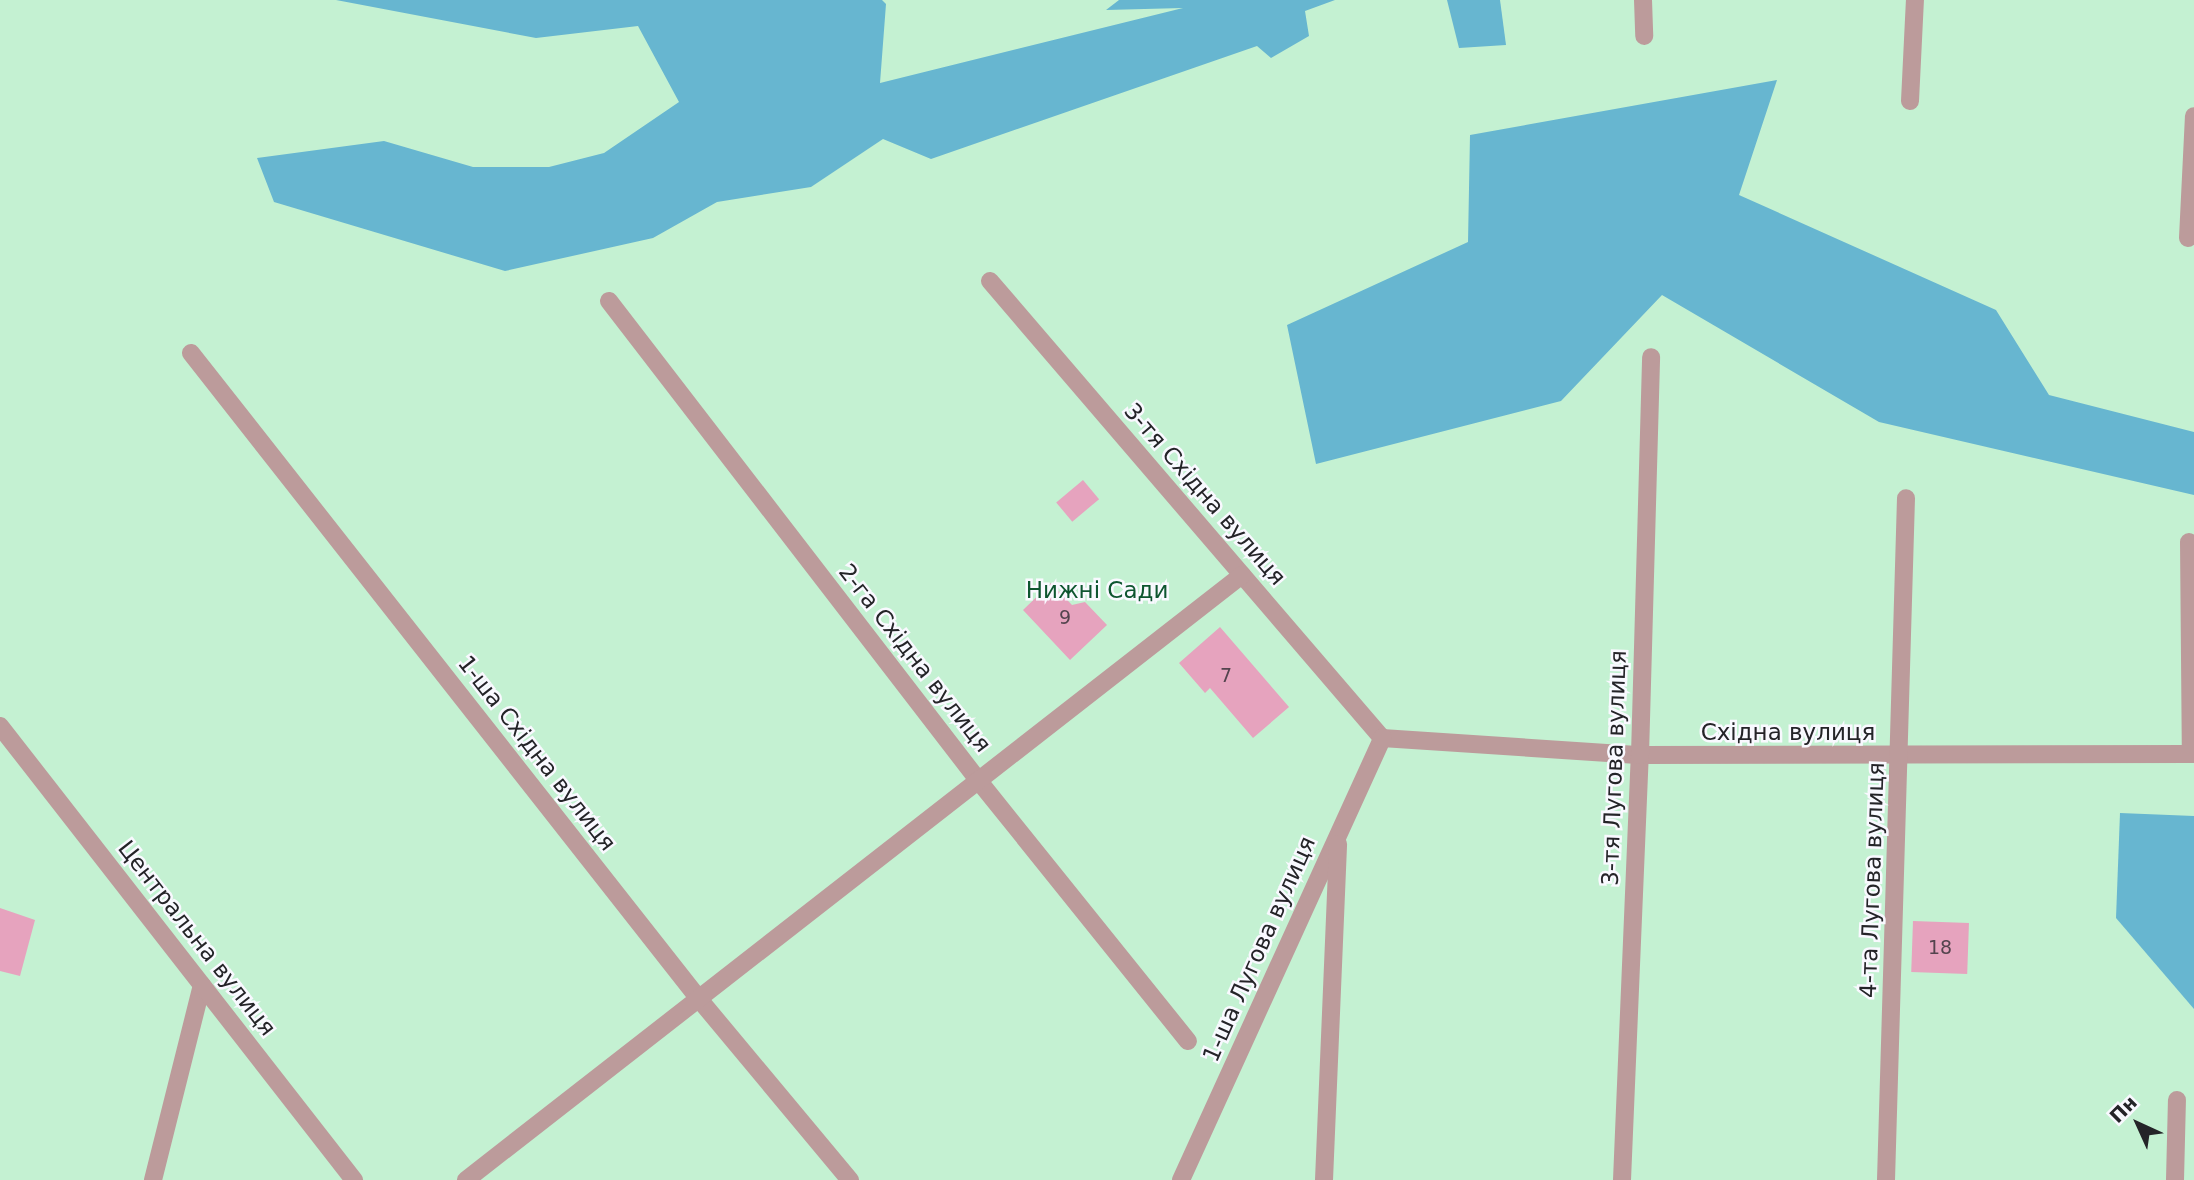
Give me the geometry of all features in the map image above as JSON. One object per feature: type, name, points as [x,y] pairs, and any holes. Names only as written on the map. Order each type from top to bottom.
[{"type":"street","points":[[1643,0],[1644,36]]},
{"type":"street","points":[[1910,100],[1915,0]]},
{"type":"street","points":[[2188,238],[2194,116]]},
{"type":"street","name":"3-тя Східна вулиця","points":[[990,281],[1382,738]]},
{"type":"street","name":"2-га Східна вулиця","points":[[609,301],[978,780],[1188,1041]]},
{"type":"street","name":"1-ша Східна вулиця","points":[[191,353],[699,999],[850,1180]]},
{"type":"street","name":"3-тя Лугова вулиця","points":[[1622,1180],[1640,755],[1651,357]]},
{"type":"street","name":"4-та Лугова вулиця","points":[[1886,1180],[1901,757],[1906,498]]},
{"type":"street","points":[[2189,542],[2192,754]]},
{"type":"street","points":[[466,1180],[1242,575]]},
{"type":"street","name":"Центральна вулиця","points":[[0,726],[354,1180]]},
{"type":"street","name":"Східна вулиця","points":[[1382,738],[1640,755],[1901,757],[2192,754]]},
{"type":"street","name":"1-ша Лугова вулиця","points":[[1181,1180],[1382,738]]},
{"type":"street","points":[[1324,1180],[1339,833]]},
{"type":"street","points":[[153,1180],[202,985]]},
{"type":"street","points":[[2175,1180],[2178,1100]]},
{"type":"green space","name":"Нижні Сади","points":[[0,0],[2194,0],[2194,1180],[0,1180]]},
{"type":"water","points":[[336,0],[882,0],[886,4],[880,83],[1183,8],[1106,10],[1119,0],[1335,0],[1305,11],[1309,36],[1271,58],[1257,46],[931,159],[883,139],[811,187],[717,202],[653,238],[505,271],[274,202],[257,158],[384,141],[473,167],[549,167],[604,153],[679,102],[638,26],[536,38]]},
{"type":"water","points":[[1447,0],[1500,0],[1506,45],[1459,48]]},
{"type":"water","points":[[1777,80],[1739,195],[1996,310],[2049,395],[2194,432],[2194,495],[1879,422],[1662,295],[1561,401],[1316,464],[1287,325],[1468,242],[1470,135]]},
{"type":"water","points":[[2120,813],[2194,816],[2194,1009],[2116,918]]},
{"type":"building","points":[[1083,480],[1099,499],[1072,522],[1056,502]]},
{"type":"building","points":[[1051,583],[1072,605],[1085,602],[1107,625],[1070,660],[1023,610]]},
{"type":"building","points":[[1220,627],[1289,707],[1253,738],[1210,688],[1205,693],[1179,663]]},
{"type":"building","points":[[0,908],[35,920],[20,976],[0,971]]},
{"type":"building","points":[[1913,921],[1969,923],[1967,974],[1911,972]]}]
